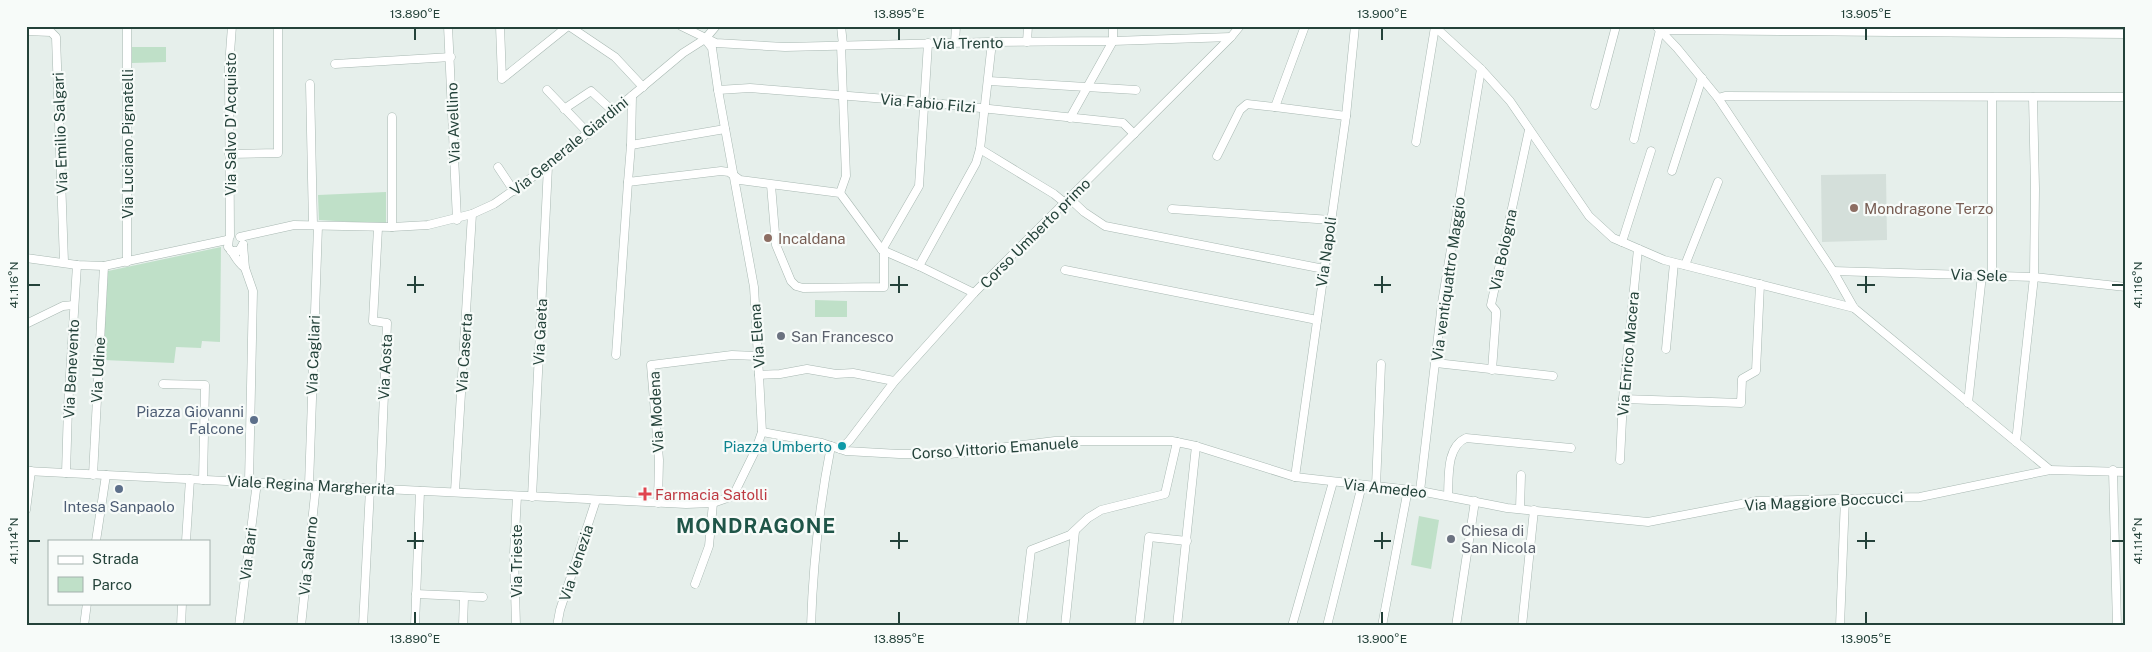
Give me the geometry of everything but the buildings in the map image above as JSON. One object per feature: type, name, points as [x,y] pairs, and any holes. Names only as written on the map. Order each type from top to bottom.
[{"type":"street","name":"Via Luciano Pignatelli","points":[[127,26],[127,262]]},
{"type":"street","name":"Via Salvo D'Acquisto","points":[[232,26],[229,66],[230,222],[232,241],[243,245],[245,268]]},
{"type":"street","points":[[229,154],[278,152],[278,26]]},
{"type":"street","name":"Via Avellino","points":[[448,26],[451,57],[457,220]]},
{"type":"street","points":[[500,26],[502,80],[568,26],[615,57],[643,87]]},
{"type":"street","name":"Via Trento","points":[[681,26],[716,43],[785,47],[1231,37]]},
{"type":"street","name":"Via Generale Giardini","points":[[26,258],[77,265],[104,266],[207,244],[232,241],[294,224],[392,228],[457,220],[494,204],[548,166],[589,134],[683,53],[705,39],[716,26]]},
{"type":"street","points":[[840,193],[846,176],[841,26]]},
{"type":"street","points":[[956,26],[956,42]]},
{"type":"street","points":[[1028,26],[1028,42]]},
{"type":"street","points":[[1070,118],[1114,41],[1113,26]]},
{"type":"street","name":"Corso Umberto primo","points":[[840,449],[849,441],[894,381],[974,293],[1240,26]]},
{"type":"street","points":[[1275,107],[1306,26]]},
{"type":"street","name":"Via Napoli","points":[[1295,477],[1346,116],[1355,26]]},
{"type":"street","points":[[1594,105],[1616,26]]},
{"type":"street","points":[[1435,27],[1481,69],[1510,101],[1589,216],[1613,238],[1674,263],[1854,308]]},
{"type":"street","points":[[1416,142],[1435,27]]},
{"type":"street","points":[[1658,28],[2080,30],[2126,34]]},
{"type":"street","points":[[1658,28],[1718,98],[1833,271],[1854,308],[2050,470]]},
{"type":"street","points":[[1634,139],[1658,28]]},
{"type":"street","name":"Via Emilio Salgari","points":[[26,31],[51,32],[56,37],[64,262]]},
{"type":"street","name":"Via Elena","points":[[596,500],[686,504],[713,502],[733,496],[756,449],[762,432],[754,287],[712,48],[705,39]]},
{"type":"street","points":[[919,266],[976,163],[986,109],[992,42]]},
{"type":"street","points":[[771,185],[776,245],[791,281],[796,286],[802,288],[884,286],[883,251],[919,186],[928,43]]},
{"type":"street","points":[[335,64],[451,57]]},
{"type":"street","name":"Via ventiquattro Maggio","points":[[1420,491],[1455,222],[1481,69]]},
{"type":"street","points":[[1672,171],[1702,78]]},
{"type":"street","points":[[989,81],[1136,90]]},
{"type":"street","name":"Via Cagliari","points":[[310,84],[316,225],[312,485]]},
{"type":"street","name":"Via Fabio Filzi","points":[[718,90],[750,88],[924,102],[1123,123],[1134,134]]},
{"type":"street","points":[[547,90],[589,134]]},
{"type":"street","points":[[564,108],[591,91],[614,112]]},
{"type":"street","points":[[616,356],[632,145],[632,96]]},
{"type":"street","points":[[1718,98],[1725,96],[2126,97]]},
{"type":"street","points":[[1992,97],[1992,275]]},
{"type":"street","points":[[2016,442],[2034,277],[2036,189],[2033,97]]},
{"type":"street","points":[[1217,156],[1240,110],[1247,104],[1346,116]]},
{"type":"street","points":[[392,117],[392,228]]},
{"type":"street","points":[[632,145],[725,129]]},
{"type":"street","name":"Via Bologna","points":[[1492,370],[1496,316],[1492,305],[1493,297],[1529,130]]},
{"type":"street","points":[[980,149],[1067,200],[1105,226],[1324,269]]},
{"type":"street","points":[[1622,242],[1651,152]]},
{"type":"street","name":"Via Gaeta","points":[[532,497],[548,166]]},
{"type":"street","points":[[498,168],[514,191]]},
{"type":"street","points":[[628,182],[720,171],[740,180],[840,193],[883,251],[966,287],[974,293]]},
{"type":"street","points":[[1685,266],[1718,182]]},
{"type":"street","points":[[1172,209],[1331,220]]},
{"type":"street","name":"Via Caserta","points":[[455,491],[472,214]]},
{"type":"street","name":"Via Aosta","points":[[378,228],[373,321],[387,323],[380,489]]},
{"type":"street","points":[[232,241],[239,251],[243,245]]},
{"type":"street","points":[[232,241],[234,259],[245,268]]},
{"type":"street","name":"Via Enrico Macera","points":[[1620,460],[1623,399],[1638,249]]},
{"type":"street","points":[[1666,349],[1674,263]]},
{"type":"street","name":"Via Benevento","points":[[66,473],[77,265]]},
{"type":"street","name":"Via Udine","points":[[93,475],[104,266]]},
{"type":"street","name":"Via Bari","points":[[240,626],[253,482],[253,291],[245,268]]},
{"type":"street","points":[[1065,270],[1317,320]]},
{"type":"street","name":"Via Sele","points":[[1833,271],[2034,277],[2126,287]]},
{"type":"street","points":[[1968,403],[1982,275]]},
{"type":"street","points":[[1623,399],[1741,403],[1742,379],[1756,372],[1760,284]]},
{"type":"street","points":[[26,324],[63,306],[74,305]]},
{"type":"street","name":"Via Modena","points":[[658,503],[659,460],[651,365],[732,355],[758,356]]},
{"type":"street","points":[[1436,363],[1554,376]]},
{"type":"street","points":[[1376,486],[1381,364]]},
{"type":"street","points":[[759,374],[780,374],[807,369],[836,374],[853,373],[894,381]]},
{"type":"street","points":[[163,384],[205,385],[202,480]]},
{"type":"street","name":"Corso Vittorio Emanuele","points":[[762,432],[863,453],[929,455],[1056,441],[1177,442],[1196,446],[1295,477]]},
{"type":"street","points":[[1448,496],[1451,455],[1461,441],[1466,438],[1571,448]]},
{"type":"street","points":[[1022,626],[1031,550],[1061,539],[1075,531],[1088,518],[1102,510],[1165,494],[1177,442]]},
{"type":"street","points":[[811,626],[812,569],[820,505],[832,446]]},
{"type":"street","points":[[1177,626],[1196,446]]},
{"type":"street","name":"Via Maggiore Boccucci","points":[[1475,501],[1520,509],[1648,522],[1757,501],[1920,497],[2050,470],[2113,470],[2126,472]]},
{"type":"street","points":[[2113,470],[2117,626]]},
{"type":"street","points":[[26,510],[29,471]]},
{"type":"street","name":"Viale Regina Margherita","points":[[29,471],[370,489],[455,491],[596,500]]},
{"type":"street","points":[[96,540],[106,475]]},
{"type":"street","points":[[1520,509],[1521,475]]},
{"type":"street","name":"Via Amedeo","points":[[1295,477],[1408,489],[1475,501]]},
{"type":"street","points":[[186,540],[190,479]]},
{"type":"street","points":[[1292,626],[1333,482]]},
{"type":"street","points":[[1327,626],[1362,484]]},
{"type":"street","name":"Via Salerno","points":[[301,626],[312,485]]},
{"type":"street","points":[[363,626],[370,489]]},
{"type":"street","points":[[1382,626],[1408,489]]},
{"type":"street","points":[[415,626],[420,491]]},
{"type":"street","name":"Via Trieste","points":[[516,626],[514,554],[517,496]]},
{"type":"street","points":[[1840,626],[1845,498]]},
{"type":"street","name":"Via Venezia","points":[[557,626],[560,610],[596,500]]},
{"type":"street","points":[[1456,626],[1475,501]]},
{"type":"street","points":[[695,584],[708,546],[713,502]]},
{"type":"street","points":[[1522,626],[1534,510]]},
{"type":"street","points":[[1065,626],[1075,531]]},
{"type":"street","points":[[1139,626],[1149,537],[1187,541]]},
{"type":"street","points":[[416,594],[483,597]]},
{"type":"street","points":[[463,626],[464,597]]},
{"type":"street","points":[[84,626],[87,604]]},
{"type":"street","points":[[181,626],[182,604]]},
{"type":"shaded area","name":"Mondragone Terzo","points":[[1886,174],[1887,240],[1822,242],[1821,175]]},
{"type":"green space","points":[[132,47],[166,47],[166,62],[132,63]]},
{"type":"green space","points":[[386,192],[386,224],[319,220],[318,195]]},
{"type":"green space","points":[[221,247],[220,342],[202,341],[201,348],[176,347],[174,363],[103,360],[108,271]]},
{"type":"green space","points":[[815,300],[847,301],[847,317],[815,317]]},
{"type":"green space","points":[[1419,516],[1439,520],[1431,569],[1411,565]]},
{"type":"place","name":"Mondragone Terzo","points":[[1854,208]]},
{"type":"place","name":"Incaldana","points":[[768,238]]},
{"type":"place","name":"San Francesco","points":[[781,336]]},
{"type":"place","name":"Piazza Giovanni Falcone","points":[[254,420]]},
{"type":"place","name":"Piazza Umberto","points":[[842,446]]},
{"type":"place","name":"Intesa Sanpaolo","points":[[119,489]]},
{"type":"place","name":"Farmacia Satolli","points":[[645,494]]},
{"type":"place","name":"Chiesa di San Nicola","points":[[1451,539]]},
{"type":"district","name":"MONDRAGONE","points":[[756,526]]}]
